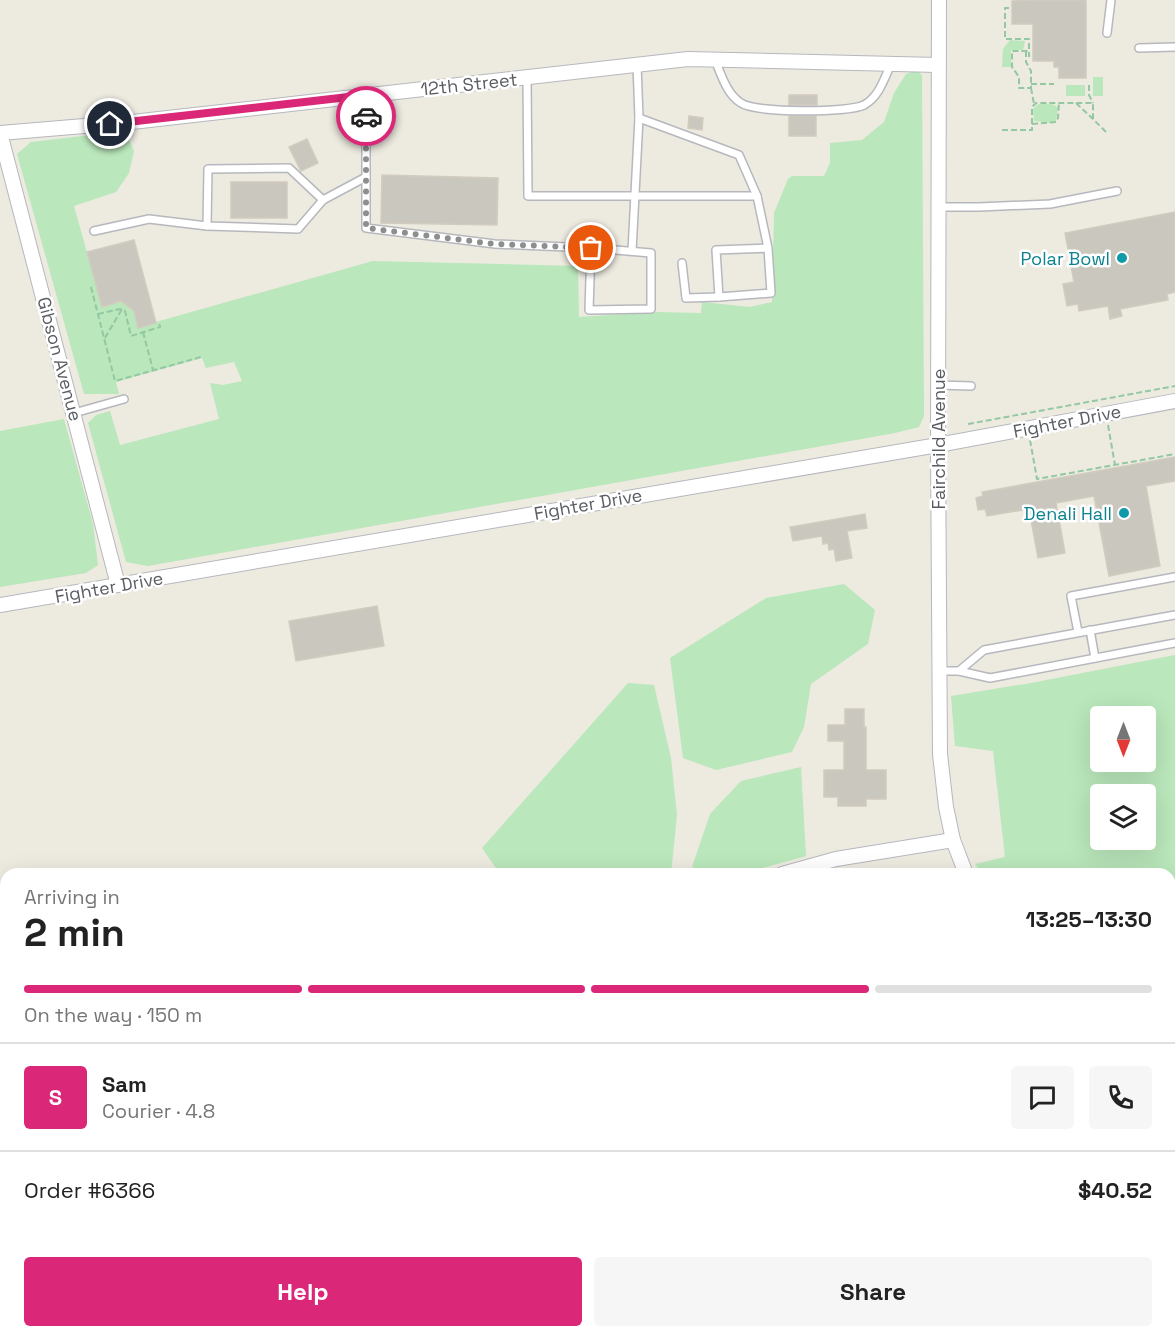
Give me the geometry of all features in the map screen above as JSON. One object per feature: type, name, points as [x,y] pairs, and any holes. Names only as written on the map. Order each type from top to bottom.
[{"type":"street","name":"Fairchild Avenue","points":[[939,0],[940,754],[942,783],[953,840],[964,868]]},
{"type":"street","name":"12th Street","points":[[0,133],[132,122],[688,59],[938,65]]},
{"type":"street","name":"Gibson Avenue","points":[[0,133],[118,585]]},
{"type":"street","name":"Fighter Drive","points":[[0,605],[938,445],[1175,401]]},
{"type":"street","points":[[804,868],[836,859],[953,840]]},
{"type":"lane","points":[[1107,33],[1111,0]]},
{"type":"lane","points":[[1139,48],[1175,48]]},
{"type":"lane","points":[[715,60],[728,88],[740,103],[760,109],[845,110],[864,105],[876,96],[891,64]]},
{"type":"lane","points":[[632,251],[639,118],[637,65]]},
{"type":"lane","points":[[527,77],[528,196],[757,196]]},
{"type":"lane","points":[[366,95],[366,228],[495,244],[591,248],[651,253],[651,309],[589,310],[591,248]]},
{"type":"lane","points":[[639,118],[739,155],[757,196],[768,248],[771,293],[686,298],[682,263]]},
{"type":"lane","points":[[207,226],[208,169],[289,168],[323,201]]},
{"type":"lane","points":[[94,231],[149,219],[207,226],[298,229],[323,201],[366,177]]},
{"type":"lane","points":[[938,207],[1050,204],[1117,191]]},
{"type":"lane","points":[[719,297],[716,250],[768,248]]},
{"type":"lane","points":[[938,385],[971,387]]},
{"type":"lane","points":[[74,413],[124,399]]},
{"type":"lane","points":[[1078,632],[1071,596],[1175,577]]},
{"type":"lane","points":[[959,671],[984,650],[1175,615]]},
{"type":"lane","points":[[1090,630],[1095,658]]},
{"type":"lane","points":[[940,671],[959,671],[990,678],[1175,644]]},
{"type":"path","points":[[1002,130],[1032,130],[1034,104],[1031,70],[1026,62],[1029,39],[1005,39],[1007,22],[1005,8],[1009,8]]},
{"type":"path","points":[[1027,51],[1012,51],[1012,67],[1019,77],[1019,88],[1054,84]]},
{"type":"path","points":[[1089,85],[1089,95],[1093,103]]},
{"type":"path","points":[[1093,98],[1093,119]]},
{"type":"path","points":[[1034,104],[1038,102],[1093,103]]},
{"type":"path","points":[[1032,124],[1056,122],[1059,117],[1059,102]]},
{"type":"path","points":[[1076,103],[1107,133]]},
{"type":"path","points":[[91,286],[116,381],[201,357]]},
{"type":"path","points":[[98,314],[122,309]]},
{"type":"path","points":[[122,309],[125,311],[130,336],[160,327],[159,322]]},
{"type":"path","points":[[105,339],[122,309]]},
{"type":"path","points":[[143,332],[153,370]]},
{"type":"path","points":[[968,424],[1175,386]]},
{"type":"path","points":[[1108,425],[1115,465]]},
{"type":"path","points":[[1030,439],[1037,479],[1175,454]]},
{"type":"green space","points":[[1010,40],[1025,41],[1023,50],[1011,50],[1011,67],[1002,67],[1003,49]]},
{"type":"green space","points":[[918,70],[922,76],[924,416],[919,427],[148,566],[126,562],[88,423],[96,415],[110,411],[120,445],[219,419],[210,383],[223,385],[242,381],[234,362],[206,368],[202,358],[116,382],[119,394],[84,394],[17,154],[31,142],[125,131],[134,151],[129,173],[116,192],[74,206],[102,306],[121,301],[134,311],[138,327],[373,261],[578,266],[579,317],[657,312],[701,313],[702,302],[750,307],[772,302],[774,213],[788,179],[792,176],[824,176],[830,163],[830,143],[862,140],[884,122],[894,93],[906,74]]},
{"type":"green space","points":[[1093,77],[1103,77],[1103,96],[1093,96]]},
{"type":"green space","points":[[1066,85],[1085,85],[1085,96],[1066,96]]},
{"type":"green space","points":[[1038,104],[1056,106],[1058,108],[1056,121],[1052,123],[1034,121],[1033,109]]},
{"type":"green space","points":[[64,419],[93,524],[98,565],[86,573],[0,587],[0,431]]},
{"type":"green space","points":[[844,584],[875,610],[868,644],[811,684],[804,727],[792,752],[716,770],[683,758],[670,658],[766,598]]},
{"type":"green space","points":[[1175,655],[1175,868],[978,868],[975,864],[1005,857],[993,751],[955,746],[951,696]]},
{"type":"green space","points":[[628,683],[654,685],[671,758],[677,815],[672,868],[496,868],[482,848]]},
{"type":"green space","points":[[801,767],[806,856],[763,868],[692,867],[710,814],[741,781]]},
{"type":"building","points":[[1086,0],[1086,78],[1059,78],[1059,67],[1054,67],[1054,61],[1033,61],[1033,24],[1012,24],[1012,1]]},
{"type":"building","points":[[789,95],[817,95],[817,105],[789,105]]},
{"type":"building","points":[[689,116],[703,118],[702,130],[688,128]]},
{"type":"building","points":[[789,116],[816,116],[816,136],[789,136]]},
{"type":"building","points":[[307,139],[318,163],[301,171],[289,147]]},
{"type":"building","points":[[382,175],[498,178],[497,225],[381,223]]},
{"type":"building","points":[[231,182],[287,182],[287,218],[231,218]]},
{"type":"building","name":"Polar Bowl","points":[[1175,212],[1175,292],[1167,294],[1168,300],[1120,309],[1122,316],[1110,319],[1108,306],[1079,311],[1078,304],[1067,306],[1063,284],[1074,282],[1065,233]]},
{"type":"building","points":[[134,240],[156,323],[138,328],[134,311],[121,301],[102,307],[87,252]]},
{"type":"building","name":"Denali Hall","points":[[1175,457],[1175,481],[1146,486],[1160,566],[1109,576],[1094,496],[1056,503],[1065,553],[1038,558],[1029,509],[987,516],[985,509],[978,510],[976,498],[983,496],[982,492]]},
{"type":"building","points":[[865,514],[867,528],[847,531],[852,558],[836,561],[834,549],[829,550],[828,543],[823,544],[822,536],[793,541],[790,527]]},
{"type":"building","points":[[377,606],[384,646],[296,661],[289,621]]},
{"type":"building","points":[[845,709],[864,709],[866,770],[886,770],[886,799],[866,799],[866,806],[838,806],[838,797],[824,797],[824,770],[844,770],[844,741],[828,741],[828,725],[845,725]]},
{"type":"way so far","points":[[366,116],[366,228],[495,244],[591,248]]},
{"type":"place","name":"Polar Bowl","points":[[1122,258]]},
{"type":"place","name":"Denali Hall","points":[[1124,513]]},
{"type":"route","points":[[110,124],[366,95],[366,116]]}]
